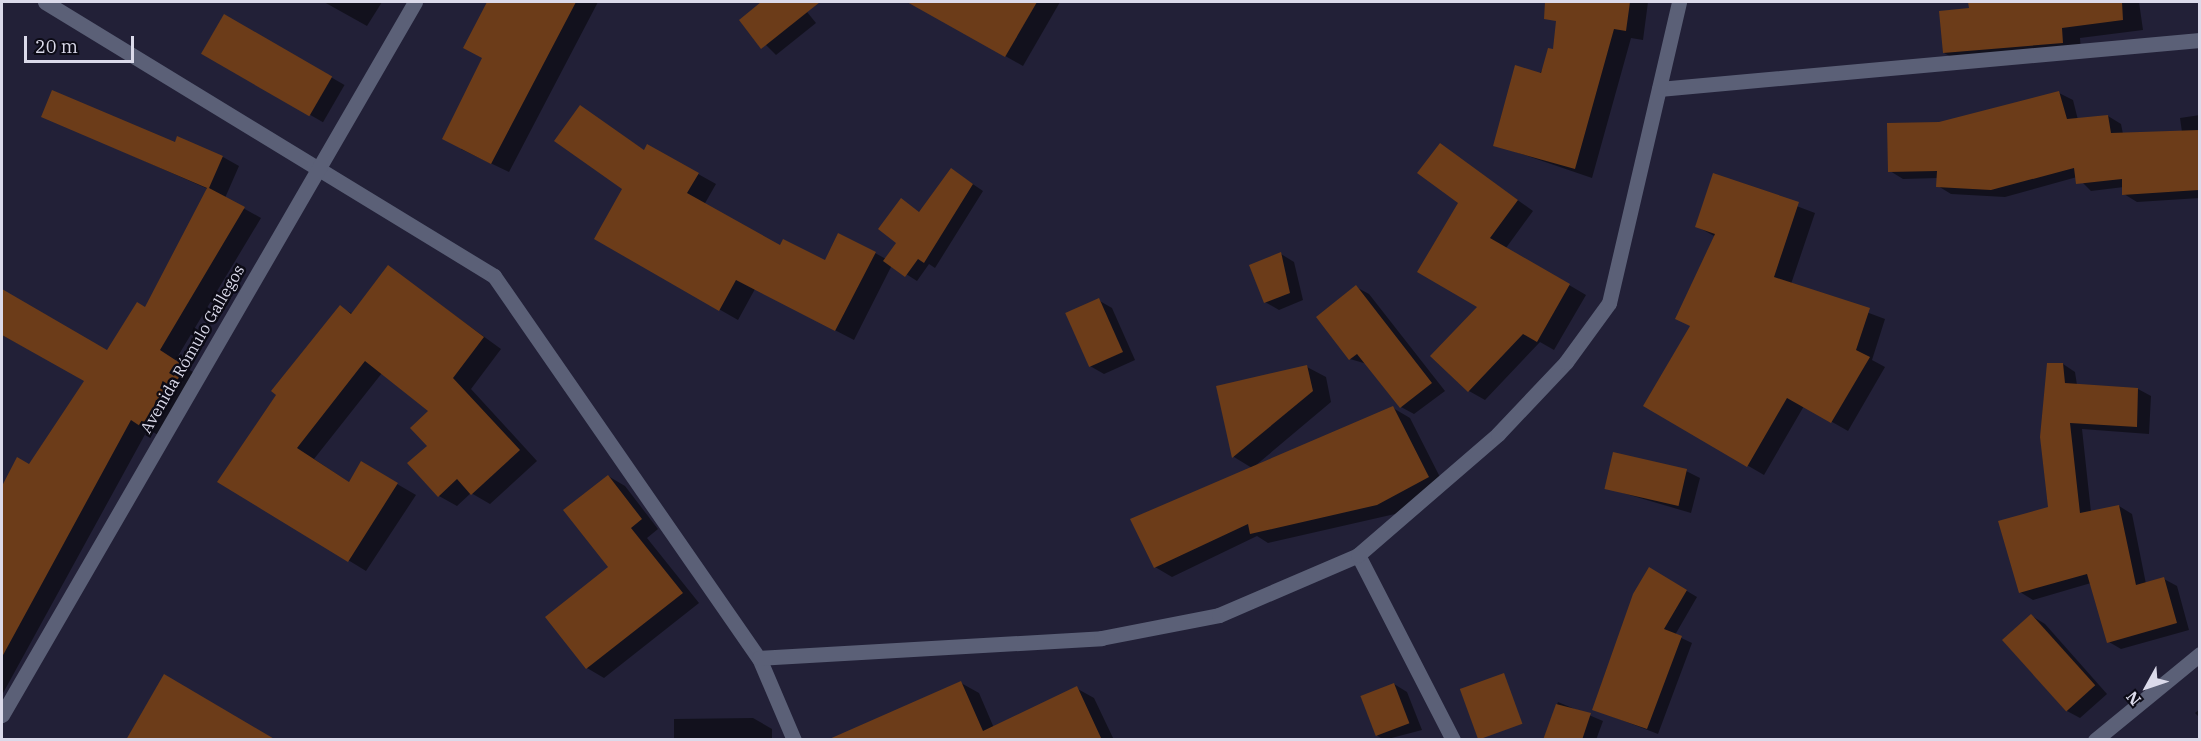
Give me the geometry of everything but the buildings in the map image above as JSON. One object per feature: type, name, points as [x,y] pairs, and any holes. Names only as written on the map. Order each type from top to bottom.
[{"type":"street","points":[[45,2],[494,276],[759,658],[794,740]]},
{"type":"street","name":"Avenida Rómulo Gallegos","points":[[2,715],[316,168],[415,2]]},
{"type":"street","points":[[759,658],[1101,638],[1219,615],[1358,555],[1498,434],[1566,362],[1609,303],[1679,2]]},
{"type":"street","points":[[1659,89],[2199,40]]},
{"type":"street","points":[[1358,555],[1453,740]]},
{"type":"street","points":[[2095,740],[2199,654]]}]
